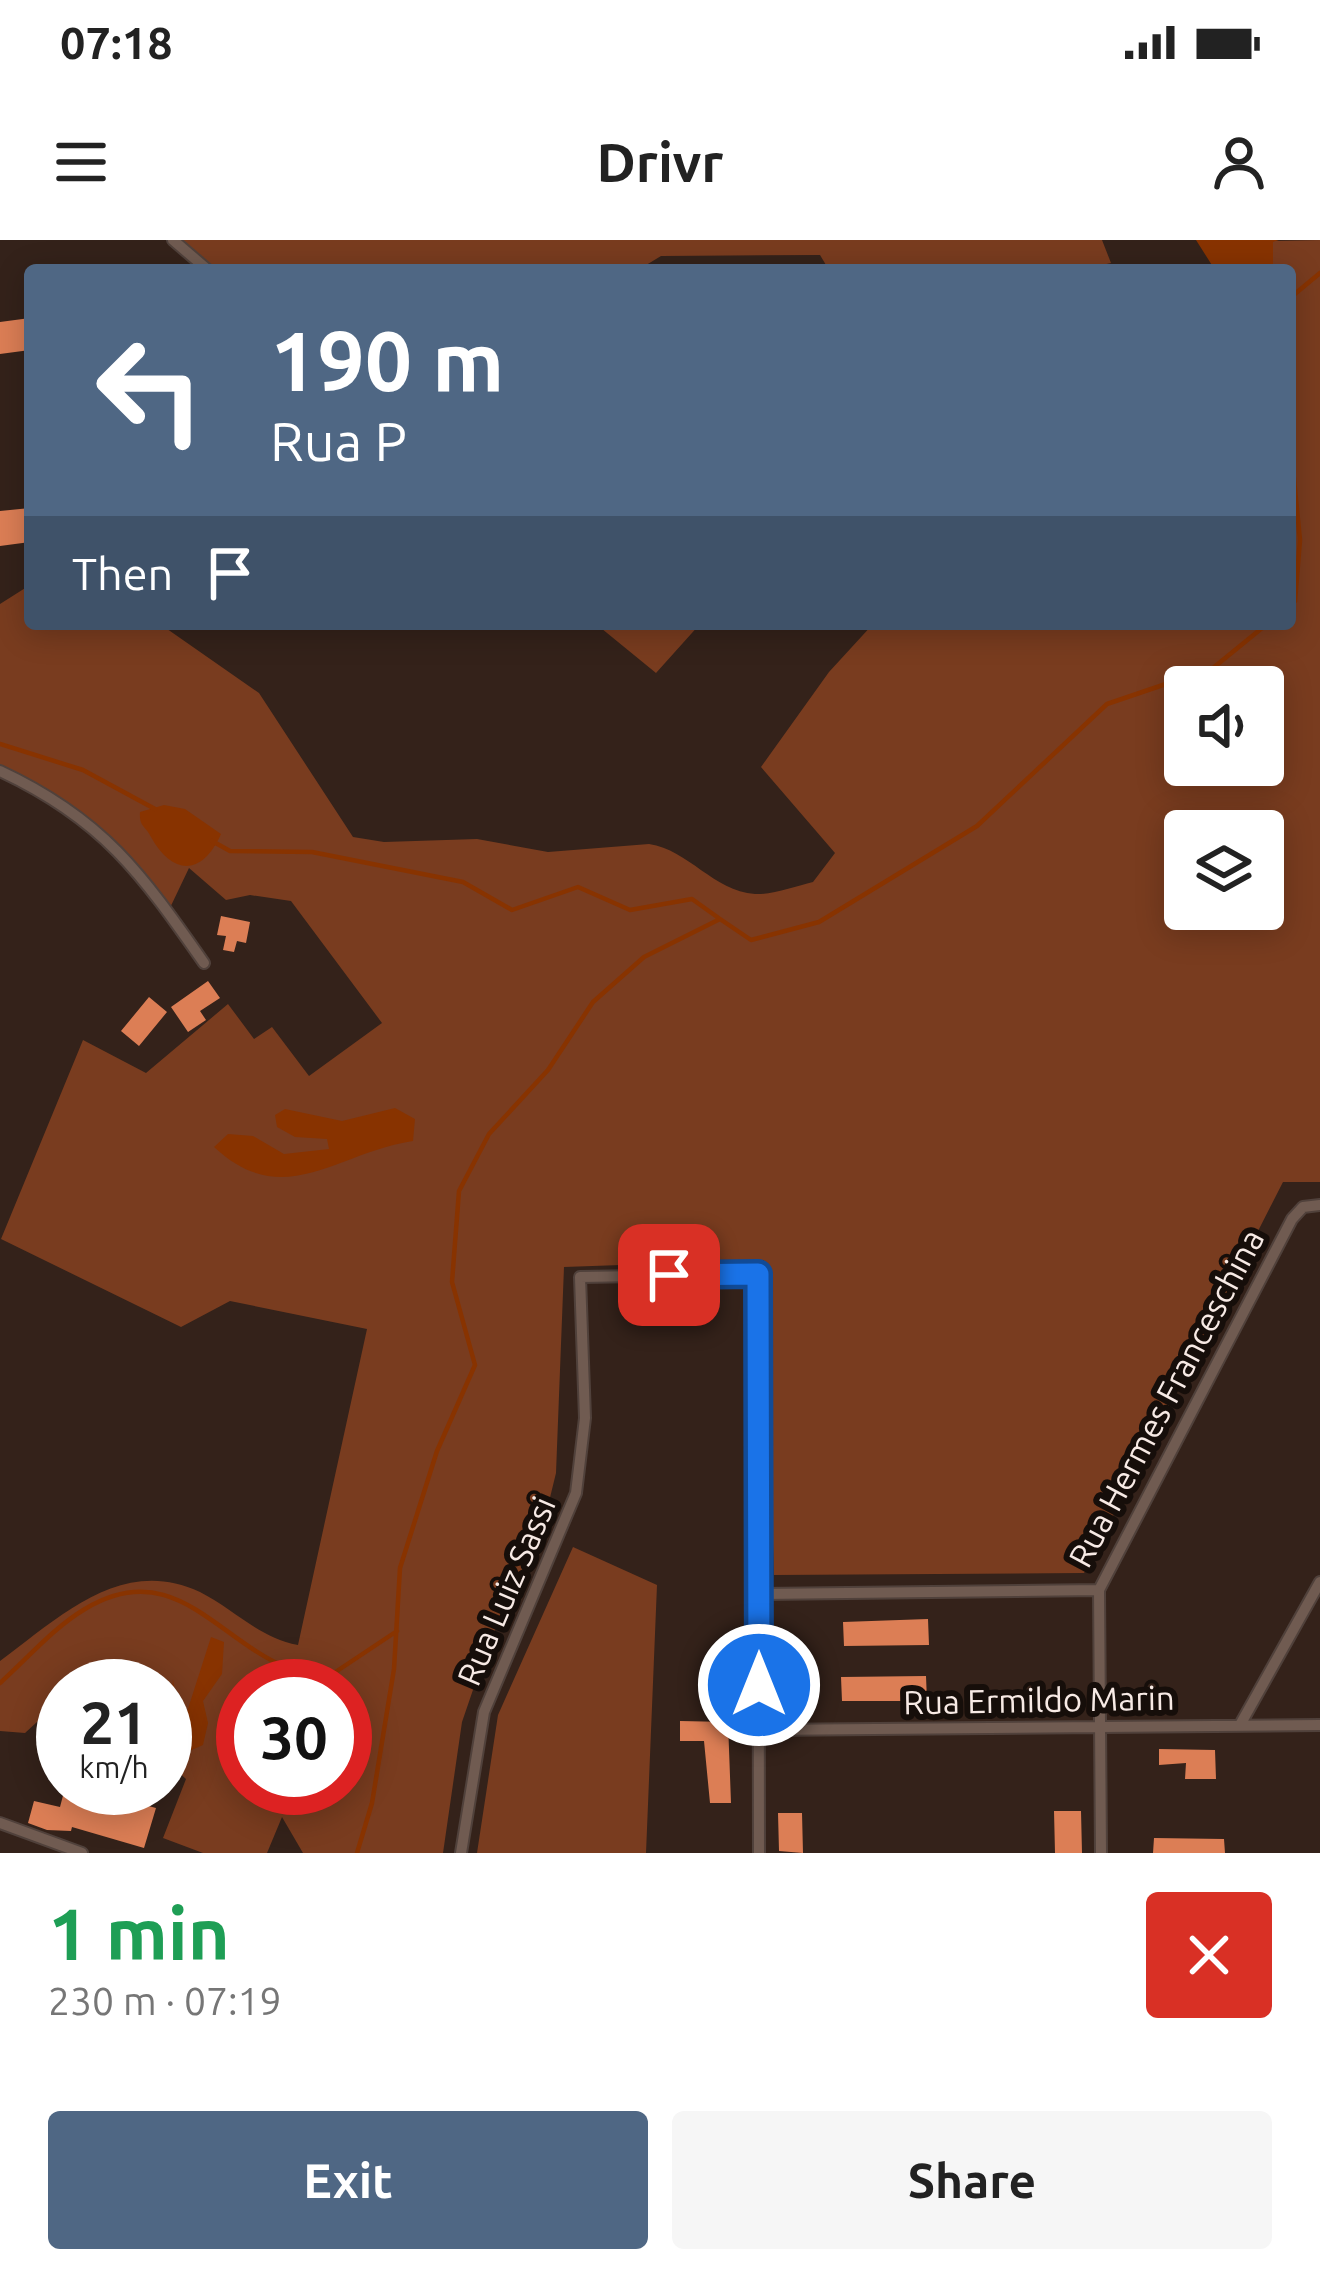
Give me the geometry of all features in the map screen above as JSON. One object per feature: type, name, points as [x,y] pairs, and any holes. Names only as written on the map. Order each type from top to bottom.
[{"type":"street","points":[[173,240],[201,264]]},
{"type":"street","points":[[0,771],[47,793],[103,832],[204,963]]},
{"type":"street","name":"Rua Hermes Franceschina","points":[[758,1594],[1099,1590],[1292,1219],[1303,1207],[1320,1204]]},
{"type":"street","name":"Rua Luiz Sassi","points":[[461,1853],[484,1712],[576,1493],[585,1418],[580,1277],[758,1274],[758,1594]]},
{"type":"street","points":[[1240,1725],[1320,1582]]},
{"type":"street","points":[[1099,1590],[1101,1853]]},
{"type":"street","points":[[758,1594],[759,1853]]},
{"type":"street","name":"Rua Ermildo Marin","points":[[759,1730],[1320,1724]]},
{"type":"street","points":[[0,1823],[82,1853]]},
{"type":"shaded area","points":[[173,240],[1102,240],[1111,263],[825,264],[820,255],[661,256],[648,264],[201,264]]},
{"type":"shaded area","points":[[1196,240],[1279,240],[1273,242],[1273,264],[1211,264]]},
{"type":"shaded area","points":[[1320,240],[1320,1182],[1283,1182],[1084,1573],[774,1575],[764,1260],[564,1267],[556,1473],[545,1518],[488,1646],[462,1722],[443,1853],[303,1853],[282,1817],[267,1853],[203,1853],[163,1838],[172,1815],[192,1815],[192,1659],[36,1659],[36,1723],[25,1733],[0,1731],[0,1661],[68,1611],[118,1586],[144,1581],[200,1592],[259,1629],[298,1645],[367,1329],[230,1301],[181,1327],[1,1239],[83,1040],[146,1073],[228,1004],[254,1039],[272,1027],[309,1076],[382,1023],[291,901],[250,895],[226,900],[189,868],[168,912],[103,833],[0,771],[0,604],[24,589],[24,630],[169,630],[259,693],[353,837],[384,842],[477,839],[548,852],[649,844],[677,854],[740,891],[769,893],[813,882],[835,853],[761,767],[829,672],[868,630],[1296,630],[1296,264],[1273,264],[1273,241]]},
{"type":"shaded area","points":[[603,630],[695,630],[656,673]]},
{"type":"shaded area","points":[[164,805],[185,809],[221,834],[196,864],[168,859],[141,823],[140,812]]},
{"type":"shaded area","points":[[395,1108],[415,1119],[413,1141],[310,1173],[264,1175],[239,1166],[214,1147],[228,1134],[253,1136],[284,1154],[329,1149],[327,1139],[295,1137],[277,1127],[275,1115],[285,1109],[342,1121]]},
{"type":"shaded area","points":[[573,1547],[657,1585],[646,1853],[477,1853],[498,1715]]},
{"type":"shaded area","points":[[211,1637],[224,1642],[223,1659],[216,1659],[216,1683],[203,1701],[208,1723],[203,1745],[192,1750],[192,1696]]},
{"type":"building","points":[[24,319],[24,351],[0,354],[0,322]]},
{"type":"building","points":[[24,509],[24,543],[0,546],[0,511]]},
{"type":"building","points":[[221,916],[250,922],[246,943],[237,941],[234,952],[223,950],[226,936],[217,935]]},
{"type":"building","points":[[208,981],[220,998],[200,1011],[206,1020],[188,1032],[171,1007]]},
{"type":"building","points":[[149,997],[167,1012],[139,1046],[121,1031]]},
{"type":"building","points":[[928,1619],[929,1645],[844,1646],[843,1622]]},
{"type":"building","points":[[926,1676],[927,1701],[842,1701],[841,1677]]},
{"type":"building","points":[[680,1721],[728,1722],[731,1803],[710,1803],[704,1741],[680,1741]]},
{"type":"building","points":[[1159,1749],[1215,1750],[1216,1779],[1185,1779],[1186,1763],[1159,1765]]},
{"type":"building","points":[[34,1801],[36,1815],[154,1815],[144,1848],[72,1827],[71,1831],[47,1830],[28,1823]]},
{"type":"building","points":[[1054,1811],[1081,1811],[1082,1853],[1055,1853]]},
{"type":"building","points":[[778,1813],[802,1813],[803,1853],[779,1851]]},
{"type":"building","points":[[1154,1838],[1224,1839],[1225,1853],[1153,1853]]},
{"type":"waterway","points":[[1296,293],[1320,273]]},
{"type":"waterway","points":[[1296,500],[1300,540],[1296,589]]},
{"type":"waterway","points":[[357,1853],[372,1803],[394,1669],[400,1568],[437,1451],[475,1365],[452,1282],[459,1191],[489,1134],[548,1070],[593,1002],[644,957],[720,919],[751,940],[819,922],[977,826],[1107,704],[1213,668],[1260,630]]},
{"type":"waterway","points":[[0,744],[83,770],[155,809]]},
{"type":"waterway","points":[[212,841],[230,851],[312,852],[463,882],[512,910],[578,887],[630,910],[692,899],[720,919]]},
{"type":"waterway","points":[[0,1683],[62,1625],[116,1595],[168,1596],[285,1667],[308,1673],[331,1675],[397,1631]]},
{"type":"route","points":[[669,1275],[758,1274],[759,1685]]}]
